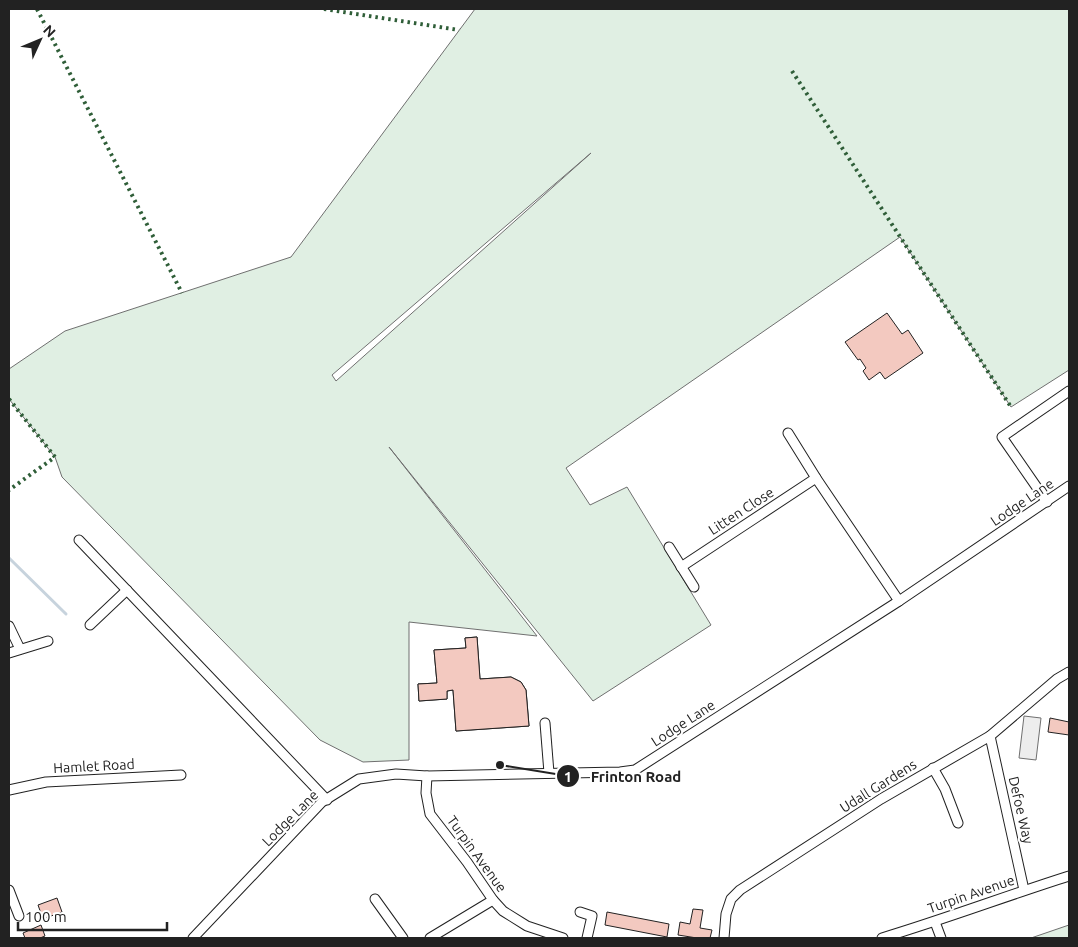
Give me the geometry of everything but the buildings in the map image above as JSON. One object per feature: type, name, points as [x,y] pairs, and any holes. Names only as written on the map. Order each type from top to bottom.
[{"type":"street","points":[[1046,502],[1002,437],[1069,391]]},
{"type":"street","points":[[788,433],[899,601]]},
{"type":"street","name":"Litten Close","points":[[681,567],[816,478]]},
{"type":"street","name":"Lodge Lane","points":[[193,938],[322,802],[359,779],[396,774],[427,776],[620,772],[635,770],[899,601],[1069,486]]},
{"type":"street","points":[[79,540],[327,800]]},
{"type":"street","points":[[669,547],[694,586]]},
{"type":"street","points":[[90,624],[127,590]]},
{"type":"street","points":[[9,626],[20,649]]},
{"type":"street","points":[[9,653],[48,640]]},
{"type":"street","name":"Udall Gardens","points":[[724,938],[726,914],[731,899],[740,890],[881,799],[990,736],[1057,679],[1069,672]]},
{"type":"street","points":[[545,723],[549,773]]},
{"type":"street","name":"Defoe Way","points":[[990,736],[1024,890]]},
{"type":"street","points":[[933,768],[945,789],[958,823]]},
{"type":"street","name":"Hamlet Road","points":[[9,790],[46,782],[181,775]]},
{"type":"street","name":"Turpin Avenue","points":[[427,776],[426,794],[430,814],[493,900],[503,911],[527,926],[563,938]]},
{"type":"street","name":"Turpin Avenue","points":[[882,938],[1069,876]]},
{"type":"street","points":[[9,890],[19,916]]},
{"type":"street","points":[[375,899],[402,938]]},
{"type":"street","points":[[430,938],[493,900]]},
{"type":"street","points":[[580,912],[592,916],[587,938]]},
{"type":"street","points":[[935,922],[941,938]]},
{"type":"green space","points":[[475,9],[1069,9],[1069,370],[1011,407],[900,237],[566,468],[590,505],[627,487],[711,625],[593,701],[389,447],[537,636],[409,622],[409,760],[363,762],[320,740],[62,477],[55,457],[9,399],[9,369],[65,331],[291,257]],"holes":[[[591,153],[336,381],[332,375]]]},
{"type":"green space","points":[[1069,925],[1069,938],[1031,938]]},
{"type":"shaded area","points":[[1024,716],[1041,718],[1036,760],[1019,758]]},
{"type":"waterway","points":[[9,558],[66,614]]},
{"type":"hedge","points":[[37,9],[182,293]]},
{"type":"hedge","points":[[324,9],[459,30]]},
{"type":"hedge","points":[[792,71],[1011,407]]},
{"type":"hedge","points":[[9,399],[55,457],[9,490]]},
{"type":"place","name":"Frinton Road","points":[[500,765]]}]
